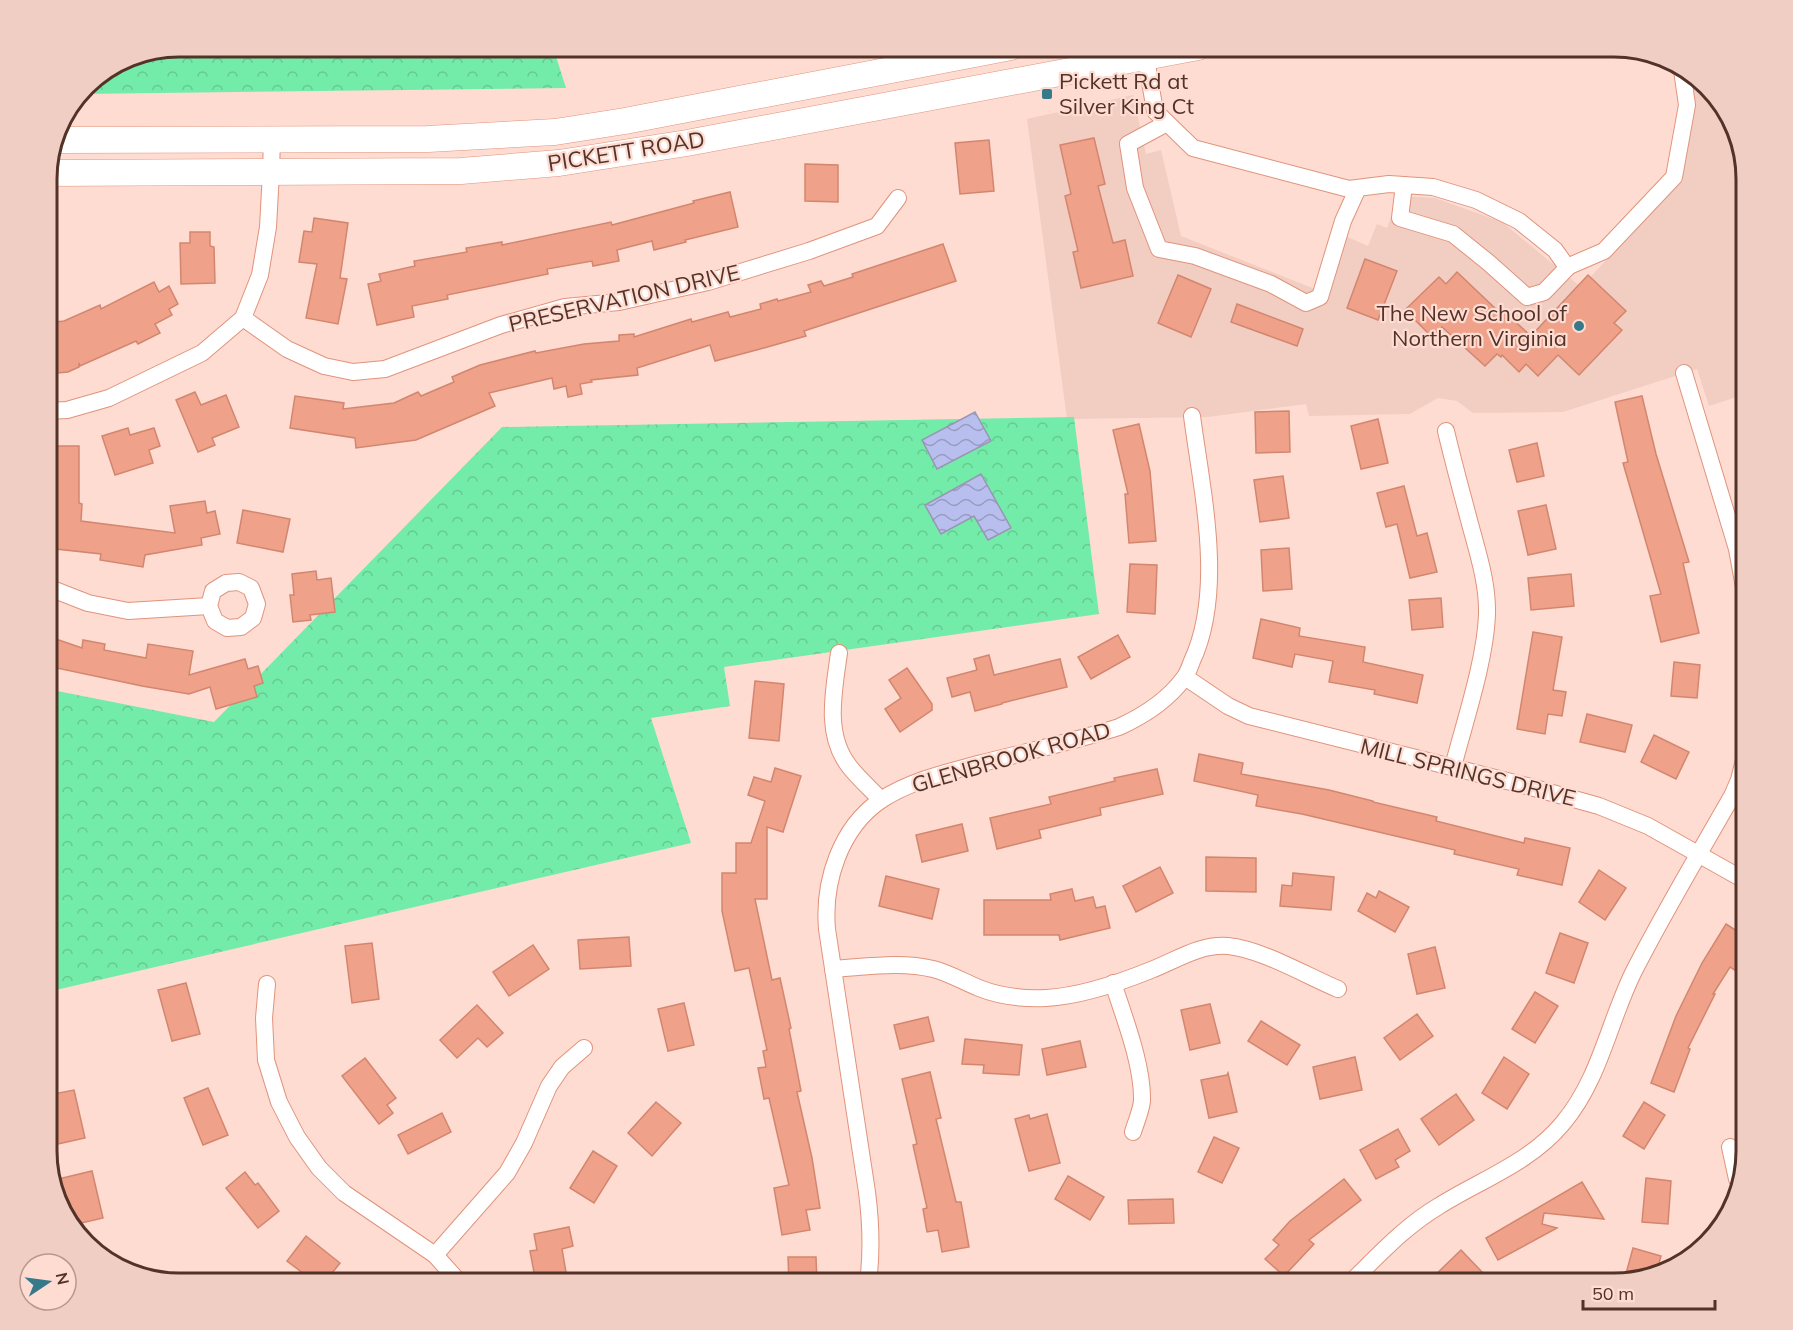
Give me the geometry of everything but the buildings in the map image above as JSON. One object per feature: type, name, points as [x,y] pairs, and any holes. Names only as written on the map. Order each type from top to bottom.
[{"type":"main road","name":"PICKETT ROAD","points":[[63,140],[428,139],[555,132],[625,121],[952,57]]},
{"type":"main road","name":"PICKETT ROAD","points":[[57,173],[461,171],[559,164],[687,143],[1115,57]]},
{"type":"street","points":[[1146,57],[1155,111],[1193,148],[1350,189],[1389,184],[1433,187],[1476,200],[1519,221],[1555,250],[1568,267]]},
{"type":"street","points":[[1404,185],[1400,218],[1453,234],[1527,297],[1544,292],[1568,267],[1604,251],[1674,177],[1687,105],[1683,79]]},
{"type":"street","points":[[1167,123],[1128,144],[1135,188],[1159,249],[1195,256],[1271,284],[1306,303],[1320,297],[1343,221],[1358,188]]},
{"type":"street","points":[[57,410],[67,410],[109,398],[202,353],[243,318],[260,275],[268,227],[272,138]]},
{"type":"street","name":"PRESERVATION DRIVE","points":[[243,318],[287,349],[324,366],[353,372],[385,369],[501,325],[565,308],[619,302],[708,282],[809,251],[877,226],[898,198]]},
{"type":"street","points":[[1684,373],[1736,546]]},
{"type":"street","name":"GLENBROOK ROAD","points":[[869,1273],[871,1226],[826,916],[826,895],[830,874],[841,847],[852,831],[874,805],[902,788],[932,777],[1119,727],[1142,716],[1168,695],[1185,677],[1200,644],[1206,619],[1208,592],[1208,533],[1192,416]]},
{"type":"street","points":[[1446,431],[1482,566],[1487,615],[1480,661],[1453,767]]},
{"type":"street","points":[[57,591],[88,603],[128,611],[209,606]]},
{"type":"street","points":[[839,653],[834,693],[833,725],[836,742],[849,766],[881,800]]},
{"type":"street","name":"MILL SPRINGS DRIVE","points":[[1185,677],[1228,706],[1249,716],[1599,806],[1648,826],[1736,875]]},
{"type":"street","points":[[1361,1273],[1413,1223],[1439,1205],[1524,1159],[1563,1124],[1592,1078],[1633,973],[1736,787]]},
{"type":"street","points":[[833,969],[894,965],[919,966],[945,973],[992,993],[1046,998],[1113,983],[1153,969],[1193,950],[1211,946],[1229,946],[1249,950],[1338,988]]},
{"type":"street","points":[[1113,983],[1131,1040],[1141,1082],[1142,1103],[1132,1132]]},
{"type":"street","points":[[267,984],[264,1018],[266,1060],[279,1102],[297,1137],[319,1168],[344,1193],[435,1255],[451,1273]]},
{"type":"street","points":[[435,1255],[507,1173],[524,1143],[549,1086],[562,1067],[584,1048]]},
{"type":"street","points":[[1730,1147],[1735,1169]]},
{"type":"shaded area","points":[[1677,75],[1706,98],[1716,111],[1730,140],[1735,163],[1736,397],[1709,406],[1697,369],[1563,412],[1473,413],[1457,401],[1438,398],[1410,414],[1309,416],[1306,404],[1208,417],[1067,419],[1027,119],[1133,95],[1146,154],[1161,150],[1181,236],[1320,291],[1343,235],[1368,246],[1377,224],[1387,228],[1399,196],[1435,198],[1502,222],[1581,287],[1656,207],[1688,135]]},
{"type":"green space","points":[[179,57],[556,57],[566,88],[91,94],[111,77],[140,63]]},
{"type":"green space","points":[[1074,417],[1099,614],[724,667],[730,706],[651,718],[691,843],[57,990],[57,691],[214,722],[502,427]]},
{"type":"water","points":[[975,412],[991,441],[937,469],[922,440]]},
{"type":"water","points":[[981,474],[1011,528],[988,540],[974,516],[941,534],[925,505]]},
{"type":"place","name":"Pickett Rd at Silver King Ct","points":[[1047,94]]},
{"type":"place","name":"The New School of Northern Virginia","points":[[1579,326]]}]
